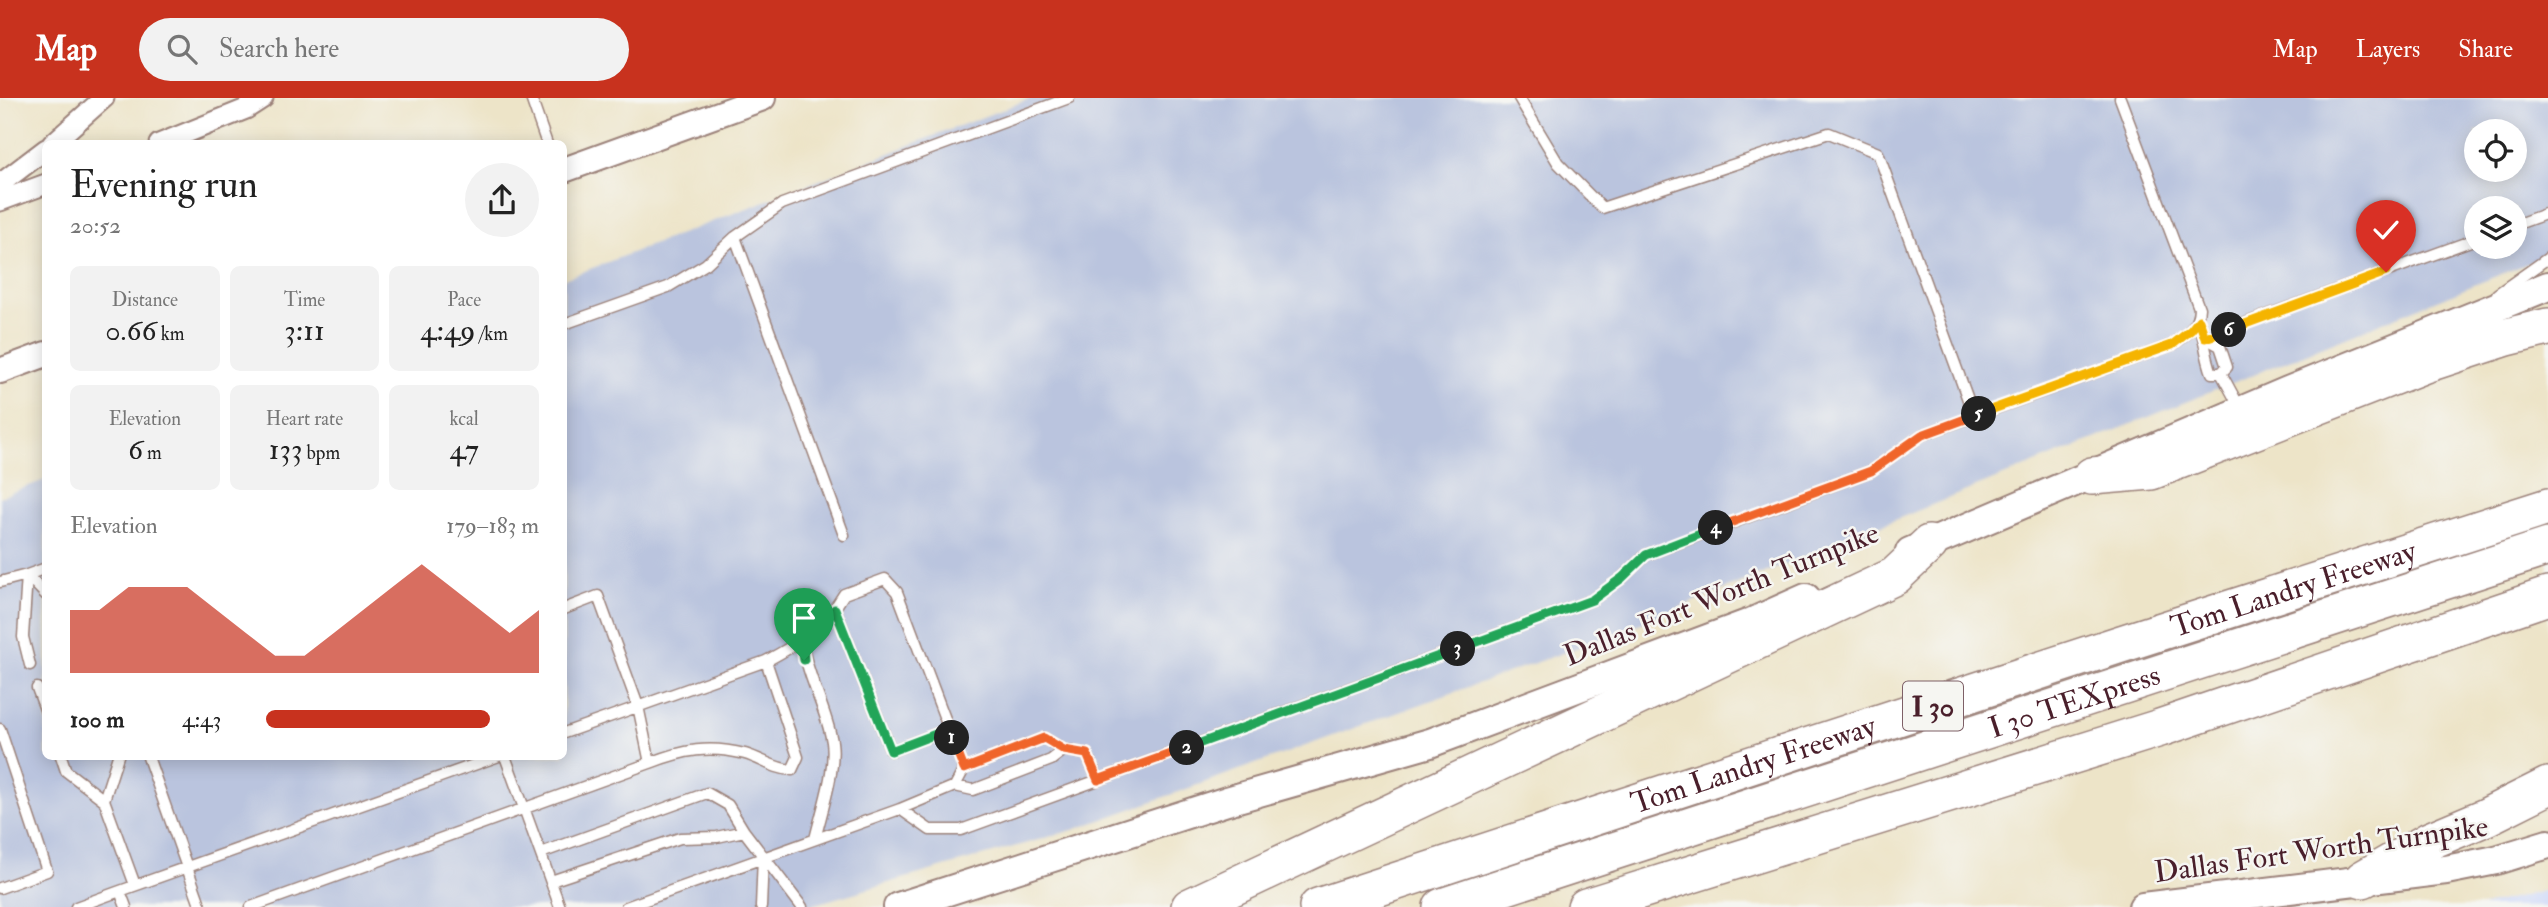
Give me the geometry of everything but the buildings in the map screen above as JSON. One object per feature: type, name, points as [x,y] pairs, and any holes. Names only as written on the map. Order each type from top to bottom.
[{"type":"highway","points":[[2092,477],[2151,471],[2422,365],[2507,337],[2548,327]]},
{"type":"highway","name":"Tom Landry Freeway","points":[[1318,907],[2548,507]]},
{"type":"highway","points":[[1190,907],[1895,576],[1929,544]]},
{"type":"highway","name":"I 30 TEXpress","points":[[1442,907],[2548,547]]},
{"type":"highway","points":[[1586,907],[2160,728],[2548,596]]},
{"type":"highway","points":[[2362,879],[2429,841],[2486,817],[2548,786]]},
{"type":"main road","name":"Dallas Fort Worth Turnpike","points":[[898,907],[926,901],[1227,801],[1430,743],[1750,623],[1929,544],[2548,286]]},
{"type":"main road","name":"Dallas Fort Worth Turnpike","points":[[2143,907],[2446,870],[2496,860],[2548,844]]},
{"type":"street","points":[[57,140],[104,98]]},
{"type":"street","points":[[169,140],[246,109],[263,98]]},
{"type":"street","points":[[567,169],[763,98]]},
{"type":"street","points":[[0,184],[42,152]]},
{"type":"street","points":[[0,201],[42,185]]},
{"type":"street","points":[[0,371],[42,355]]},
{"type":"lane","points":[[531,98],[546,140]]},
{"type":"lane","points":[[567,323],[668,287],[706,264],[735,237],[782,204],[1069,98]]},
{"type":"lane","points":[[1519,98],[1558,163],[1602,208],[1829,133],[1878,153],[1974,416]]},
{"type":"lane","points":[[2120,98],[2199,308],[2199,320],[2205,338],[2204,352],[2213,373],[2221,373],[2227,367],[2220,346],[2205,338]]},
{"type":"lane","points":[[2527,221],[2548,213]]},
{"type":"lane","points":[[735,237],[844,535]]},
{"type":"lane","points":[[2205,338],[2464,243]]},
{"type":"lane","points":[[2460,321],[2548,258]]},
{"type":"lane","points":[[900,809],[930,830],[961,830],[1592,600],[1622,578],[1646,555],[1871,471],[1922,435],[2172,345],[2199,320]]},
{"type":"lane","points":[[2221,373],[2242,412]]},
{"type":"lane","points":[[0,582],[42,569]]},
{"type":"lane","points":[[27,575],[42,591]]},
{"type":"lane","points":[[27,575],[23,637],[30,665]]},
{"type":"lane","points":[[567,732],[766,662],[802,642],[835,609],[844,594],[885,579],[897,592],[964,769]]},
{"type":"lane","points":[[567,608],[598,596],[638,706],[649,763]]},
{"type":"lane","points":[[835,609],[891,751],[949,729]]},
{"type":"lane","points":[[802,642],[804,660],[832,741],[833,760],[816,838]]},
{"type":"lane","points":[[251,907],[682,751],[706,748],[746,754],[779,769],[792,770],[798,757],[766,662]]},
{"type":"lane","points":[[37,688],[42,701]]},
{"type":"lane","points":[[0,729],[47,871],[0,888]]},
{"type":"lane","points":[[955,786],[964,769],[1044,738],[1064,750],[1087,754],[1098,780]]},
{"type":"lane","points":[[626,907],[900,809],[955,786],[973,790],[1051,760],[1064,750]]},
{"type":"lane","points":[[62,760],[66,771],[104,800],[135,885]]},
{"type":"lane","points":[[104,800],[117,760]]},
{"type":"lane","points":[[149,760],[201,907]]},
{"type":"lane","points":[[76,907],[488,760]]},
{"type":"lane","points":[[506,760],[560,907]]},
{"type":"lane","points":[[541,853],[707,793],[728,805],[744,831],[802,907]]},
{"type":"lane","points":[[551,881],[680,838],[716,837],[744,831]]},
{"type":"lane","points":[[761,907],[763,856]]},
{"type":"lane","points":[[120,891],[126,907]]},
{"type":"shaded area","points":[[1032,98],[2548,98],[2548,255],[1604,638],[1073,830],[805,907],[0,907],[0,497],[42,481],[42,760],[567,760],[567,278]]},
{"type":"shaded area","points":[[2548,890],[2548,907],[2480,907]]},
{"type":"route","points":[[804,660],[802,642],[835,609],[891,751],[949,729],[964,769],[1044,738],[1064,750],[1087,754],[1098,780],[1592,600],[1622,578],[1646,555],[1871,471],[1922,435],[2172,345],[2199,320],[2205,338],[2386,272]]}]
